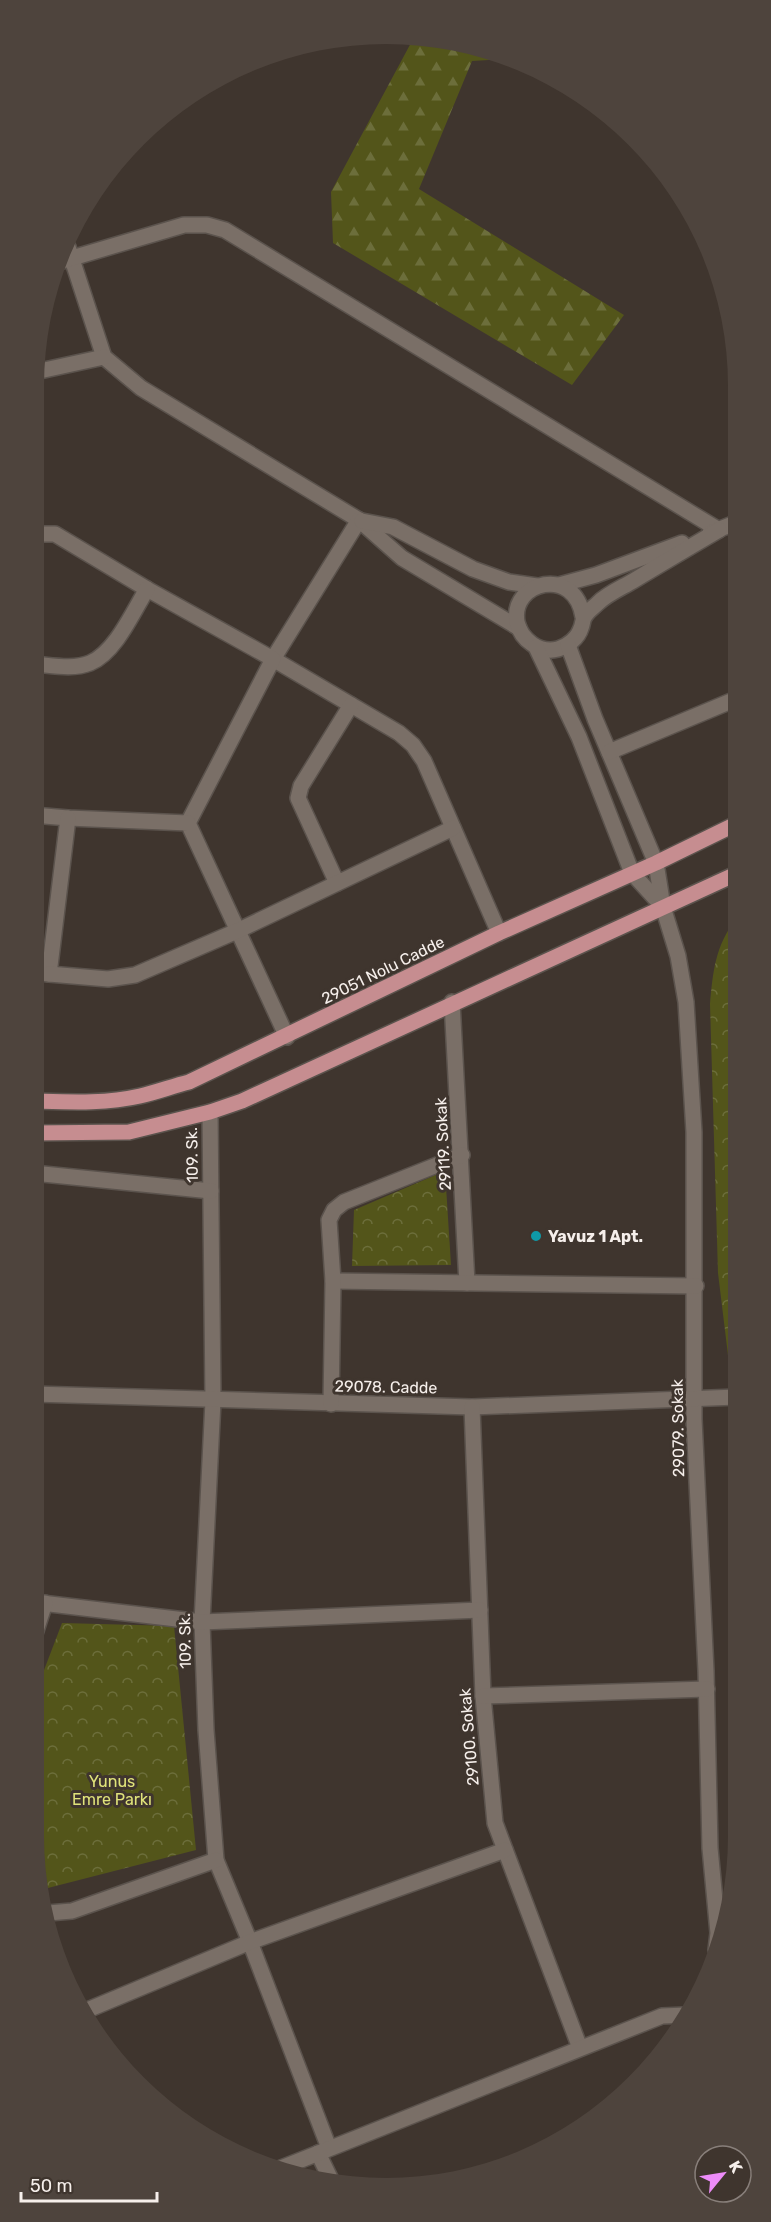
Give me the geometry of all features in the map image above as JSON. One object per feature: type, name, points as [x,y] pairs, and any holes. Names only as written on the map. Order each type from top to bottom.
[{"type":"main road","name":"29051 Nolu Cadde","points":[[44,1101],[91,1102],[140,1096],[189,1082],[287,1037],[499,933],[656,863],[728,828]]},
{"type":"main road","points":[[44,1133],[129,1132],[210,1112],[242,1101],[452,1002],[728,878]]},
{"type":"street","points":[[70,254],[184,225],[207,225],[225,230],[719,530]]},
{"type":"street","points":[[68,259],[104,357],[141,388],[359,520],[402,558],[519,628]]},
{"type":"street","points":[[44,370],[104,357]]},
{"type":"street","points":[[359,520],[393,527],[482,573],[509,582],[537,586],[559,585],[596,575],[728,526]]},
{"type":"street","points":[[188,823],[273,659],[359,520]]},
{"type":"street","points":[[583,617],[600,601],[719,530]]},
{"type":"street","points":[[44,534],[55,534],[399,733],[413,745],[424,761],[499,933]]},
{"type":"street","points":[[537,586],[521,600],[517,611],[519,628],[527,641],[547,650],[568,645],[576,638],[581,628],[582,607],[577,597],[559,585]]},
{"type":"street","points":[[44,665],[88,664],[101,657],[112,646],[147,589]]},
{"type":"street","name":"29079. Sokak","points":[[568,645],[609,752],[656,863],[663,907],[678,956],[686,1002],[694,1132],[696,1286],[694,1398],[707,1689],[710,1848],[717,1921]]},
{"type":"street","points":[[536,647],[579,737],[632,873],[663,907]]},
{"type":"street","points":[[609,752],[728,702]]},
{"type":"street","points":[[337,883],[298,798],[301,786],[351,705]]},
{"type":"street","points":[[44,815],[188,823]]},
{"type":"street","points":[[49,974],[68,818]]},
{"type":"street","points":[[188,823],[287,1037]]},
{"type":"street","points":[[44,973],[108,979],[135,975],[237,931],[453,828]]},
{"type":"street","name":"29119. Sokak","points":[[452,1002],[462,1155],[467,1283]]},
{"type":"street","name":"109. Sk.","points":[[210,1112],[213,1401],[202,1622],[206,1730],[216,1860],[250,1941],[330,2174]]},
{"type":"street","points":[[331,1404],[333,1281],[329,1220],[334,1210],[344,1202],[462,1155]]},
{"type":"street","points":[[44,1174],[211,1191]]},
{"type":"street","points":[[333,1281],[696,1286]]},
{"type":"street","name":"29078. Cadde","points":[[44,1394],[472,1407],[728,1397]]},
{"type":"street","name":"29100. Sokak","points":[[472,1407],[483,1696],[495,1823],[579,2048]]},
{"type":"street","points":[[44,1604],[202,1622],[480,1610]]},
{"type":"street","points":[[483,1696],[707,1689]]},
{"type":"street","points":[[90,2009],[250,1941],[505,1850]]},
{"type":"street","points":[[52,1913],[72,1911],[216,1860]]},
{"type":"street","points":[[289,2164],[662,2016],[677,2015]]},
{"type":"green space","points":[[410,44],[452,50],[489,60],[472,61],[419,189],[624,315],[572,385],[333,243],[331,192]]},
{"type":"green space","points":[[728,931],[728,1355],[718,1273],[710,1004],[714,970]]},
{"type":"green space","points":[[445,1171],[451,1265],[352,1266],[354,1210]]},
{"type":"green space","name":"Yunus Emre Parkı","points":[[62,1623],[174,1626],[196,1850],[47,1888],[44,1859],[44,1670]]},
{"type":"place","name":"Yavuz 1 Apt.","points":[[536,1236]]}]
